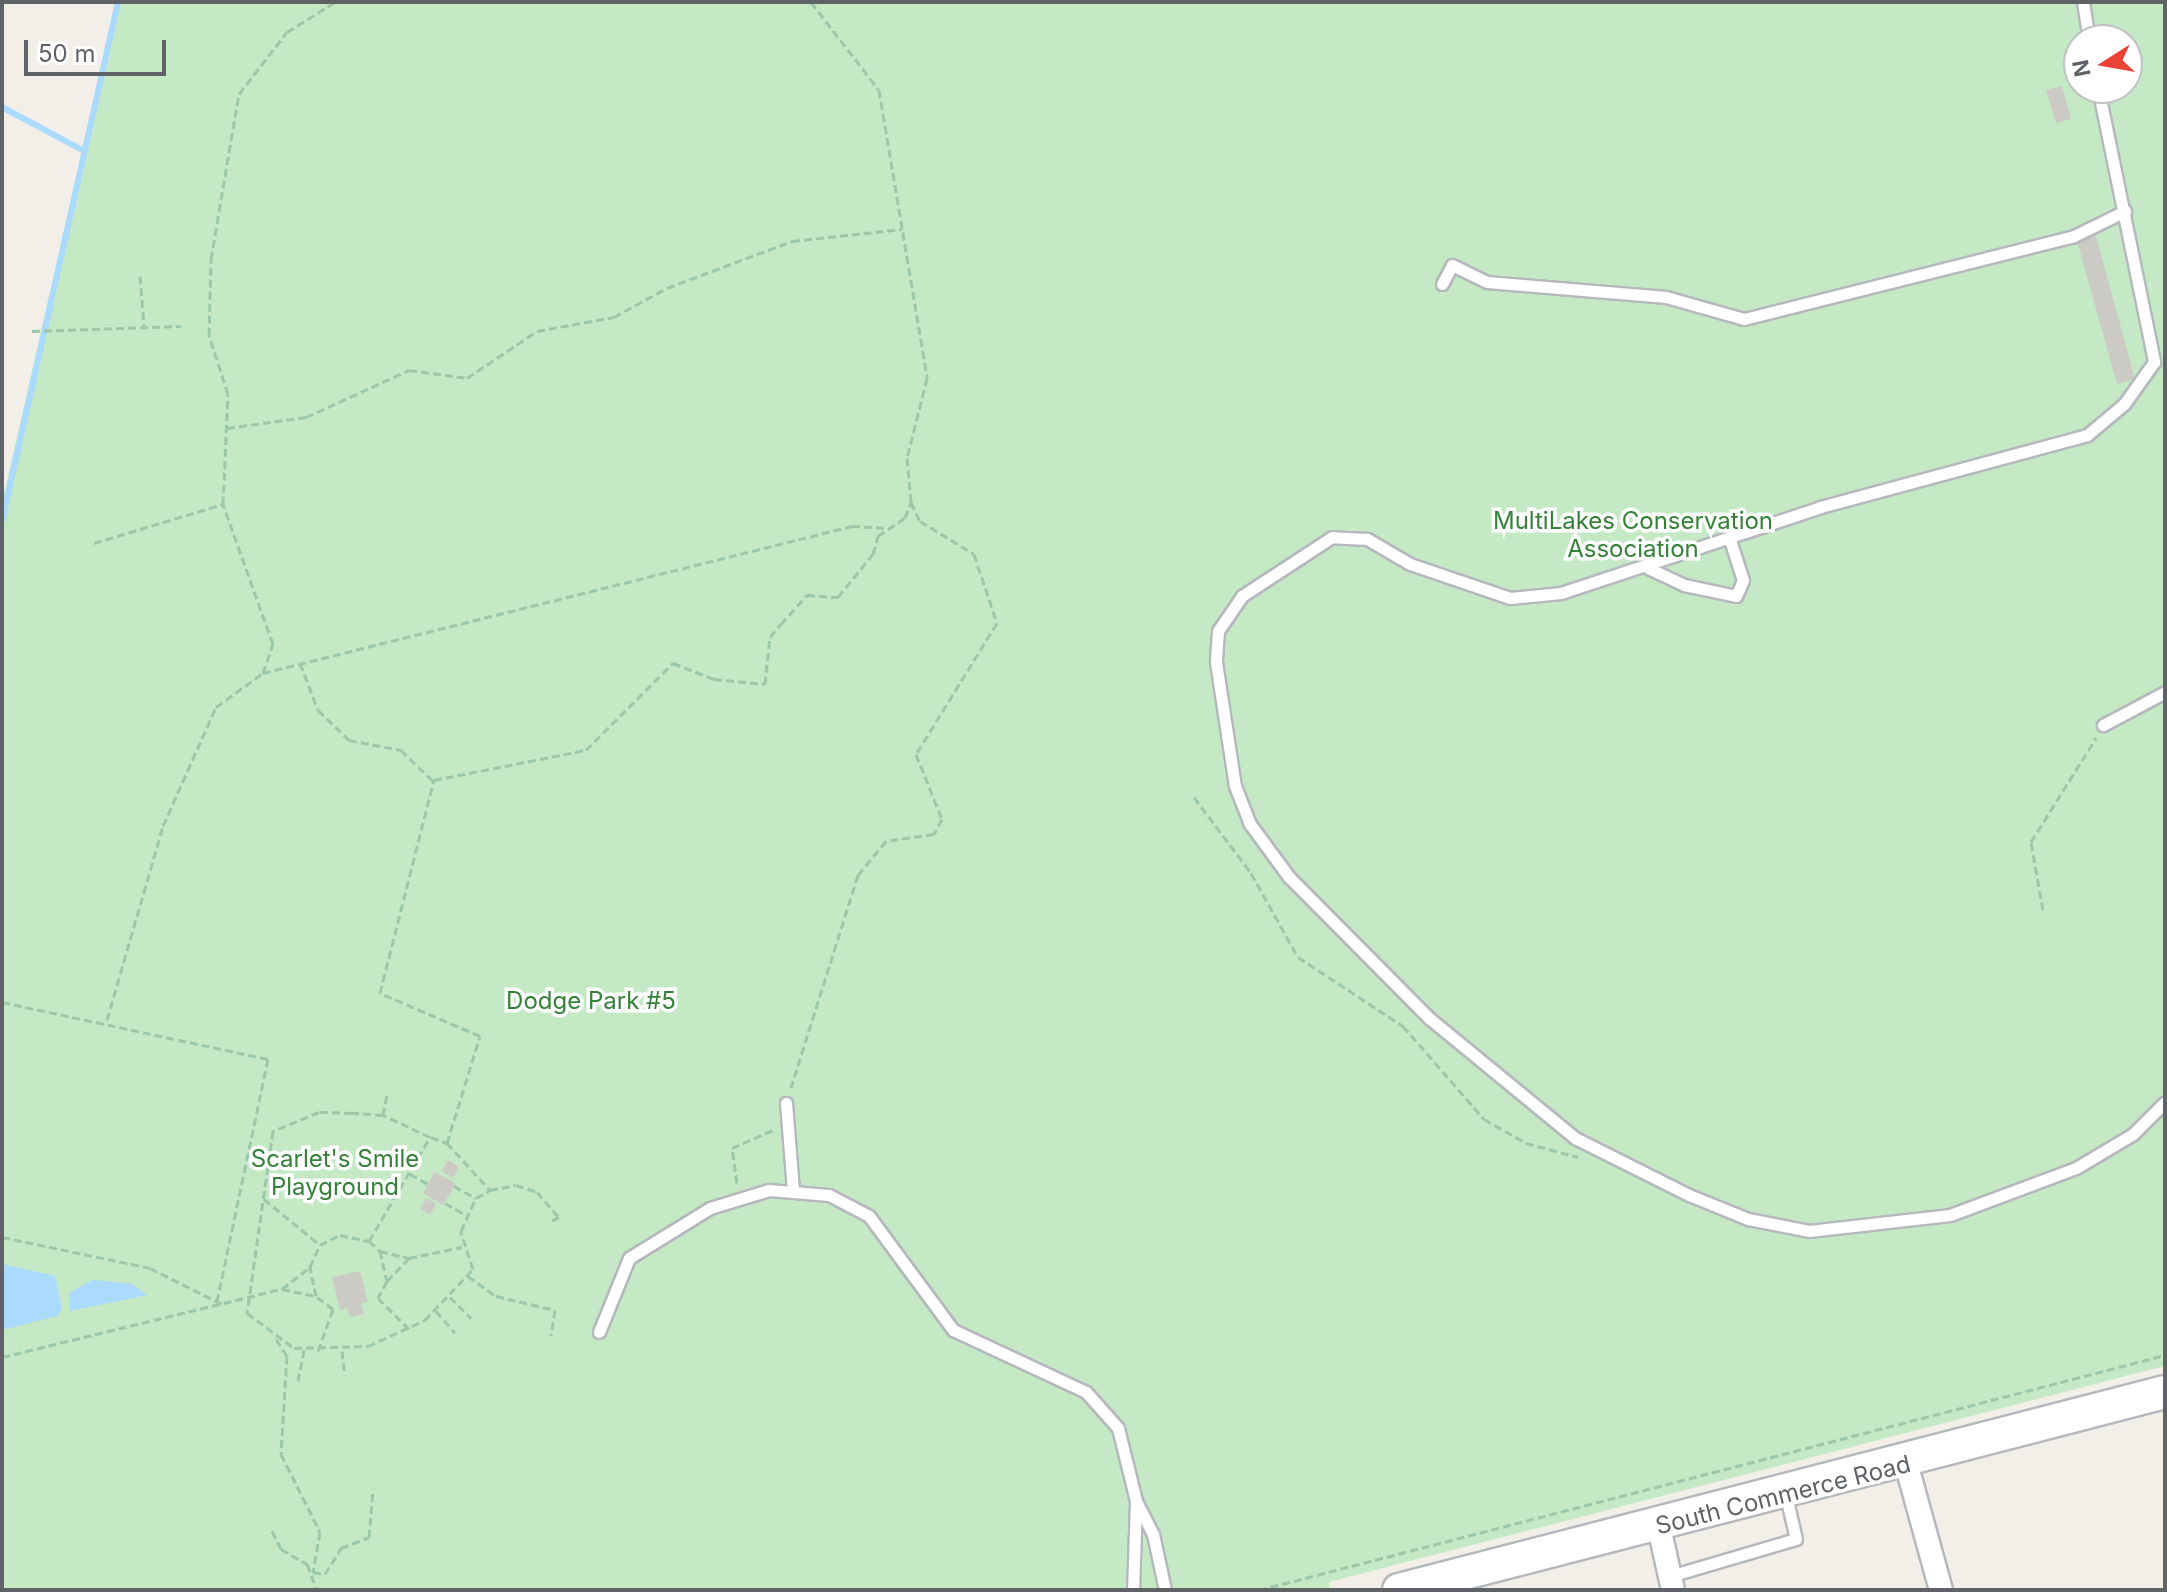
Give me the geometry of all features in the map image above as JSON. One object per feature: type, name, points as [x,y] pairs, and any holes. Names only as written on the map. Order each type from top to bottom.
[{"type":"street","name":"South Commerce Road","points":[[1409,1589],[1786,1496],[2165,1394]]},
{"type":"street","points":[[1906,1463],[1941,1590]]},
{"type":"street","points":[[1659,1527],[1672,1583]]},
{"type":"lane","points":[[2083,2],[2086,24]]},
{"type":"lane","points":[[2102,104],[2125,211],[2159,334],[2154,362],[2124,404],[2087,435],[1821,507],[1731,542],[1561,593],[1510,598],[1410,564],[1367,539],[1332,537],[1242,596],[1218,631],[1216,662],[1235,786],[1250,824],[1331,924],[1429,1018],[1575,1138],[1748,1219],[1809,1231],[1950,1215],[2076,1168],[2133,1134],[2165,1102]]},
{"type":"lane","points":[[1442,284],[1452,265],[1487,282],[1666,297],[1744,319],[2074,236],[2125,211]]},
{"type":"lane","points":[[1648,568],[1684,585],[1736,596],[1743,580],[1731,542]]},
{"type":"lane","points":[[2103,725],[2165,692]]},
{"type":"lane","points":[[786,1103],[793,1190]]},
{"type":"lane","points":[[599,1332],[629,1258],[738,1197],[793,1190],[829,1195],[869,1216],[927,1298],[971,1343],[1045,1368],[1086,1392],[1118,1428],[1136,1501],[1153,1534],[1165,1590]]},
{"type":"lane","points":[[1672,1583],[1796,1539],[1786,1496]]},
{"type":"lane","points":[[1133,1590],[1136,1501]]},
{"type":"path","points":[[263,673],[270,629],[223,504],[228,394],[209,335],[211,259],[236,103],[281,38],[335,2]]},
{"type":"path","points":[[786,1103],[858,875],[882,843],[934,834],[942,819],[916,754],[997,623],[974,554],[920,521],[911,502],[907,458],[927,378],[879,90],[811,2]]},
{"type":"path","points":[[227,428],[306,417],[409,370],[467,378],[537,331],[614,317],[667,288],[792,241],[902,229]]},
{"type":"path","points":[[140,276],[144,326]]},
{"type":"path","points":[[32,331],[46,334],[181,326]]},
{"type":"path","points":[[434,782],[518,758],[586,750],[673,663],[728,682],[765,684],[770,637],[807,595],[838,597],[886,528],[905,518],[911,502]]},
{"type":"path","points":[[94,543],[223,504]]},
{"type":"path","points":[[107,1020],[163,826],[216,707],[263,673],[839,528],[886,528]]},
{"type":"path","points":[[300,663],[318,710],[349,740],[401,750],[434,782]]},
{"type":"path","points":[[2043,910],[2031,842],[2103,725]]},
{"type":"path","points":[[434,782],[380,993],[480,1036],[447,1143]]},
{"type":"path","points":[[1194,797],[1251,873],[1298,957],[1403,1026],[1484,1119],[1508,1136],[1593,1160]]},
{"type":"path","points":[[2,1002],[107,1020],[268,1059],[217,1301]]},
{"type":"path","points":[[383,1115],[387,1095]]},
{"type":"path","points":[[490,1190],[447,1143],[383,1115],[319,1112],[273,1131],[247,1313],[274,1336],[304,1350],[342,1351],[409,1329],[436,1311],[450,1297],[473,1269],[462,1247],[466,1215],[476,1198],[490,1190],[516,1185],[537,1192],[559,1217],[551,1221]]},
{"type":"path","points":[[738,1197],[732,1148],[763,1129],[789,1131]]},
{"type":"path","points":[[369,1241],[430,1137]]},
{"type":"path","points":[[409,1173],[428,1184]]},
{"type":"path","points":[[454,1186],[476,1198]]},
{"type":"path","points":[[264,1198],[320,1245]]},
{"type":"path","points":[[445,1203],[466,1215]]},
{"type":"path","points":[[2,1357],[247,1300],[282,1289],[310,1267],[320,1245],[340,1235],[369,1241],[380,1251],[409,1258],[462,1247]]},
{"type":"path","points":[[2,1237],[150,1268],[222,1304]]},
{"type":"path","points":[[380,1251],[387,1281]]},
{"type":"path","points":[[409,1258],[387,1281],[378,1298],[409,1329]]},
{"type":"path","points":[[310,1267],[316,1296]]},
{"type":"path","points":[[468,1276],[496,1296],[555,1310],[551,1336]]},
{"type":"path","points":[[282,1289],[316,1296],[333,1309],[318,1351]]},
{"type":"path","points":[[450,1297],[471,1318]]},
{"type":"path","points":[[436,1311],[455,1333]]},
{"type":"path","points":[[274,1336],[287,1356],[281,1454],[320,1532],[313,1572],[317,1590]]},
{"type":"path","points":[[298,1381],[304,1350]]},
{"type":"path","points":[[342,1351],[345,1375]]},
{"type":"path","points":[[1259,1590],[2165,1355]]},
{"type":"path","points":[[272,1531],[281,1549],[313,1572],[325,1574],[341,1548],[369,1537],[373,1489]]},
{"type":"green space","points":[[116,2],[2165,2],[2165,1366],[1329,1582],[1329,1590],[2,1590],[2,503]]},
{"type":"water","points":[[2,1264],[55,1276],[62,1308],[57,1316],[2,1330]]},
{"type":"water","points":[[93,1280],[132,1284],[147,1295],[70,1311],[69,1293]]},
{"type":"building","points":[[2062,86],[2063,104],[2067,104],[2071,119],[2056,123],[2046,90]]},
{"type":"building","points":[[2096,236],[2135,379],[2117,384],[2077,241]]},
{"type":"building","points":[[448,1160],[459,1167],[453,1178],[442,1171]]},
{"type":"building","points":[[435,1172],[456,1184],[443,1205],[423,1193]]},
{"type":"building","points":[[426,1198],[436,1204],[430,1215],[420,1209]]},
{"type":"building","points":[[360,1271],[368,1302],[361,1303],[364,1314],[350,1317],[347,1308],[340,1310],[332,1277]]},
{"type":"waterway","points":[[2,521],[118,2]]},
{"type":"waterway","points":[[2,107],[84,151]]},
{"type":"park label","name":"MultiLakes Conservation Association","points":[[1633,535]]},
{"type":"park label","name":"Dodge Park #5","points":[[591,1001]]},
{"type":"park label","name":"Scarlet's Smile Playground","points":[[335,1173]]}]
